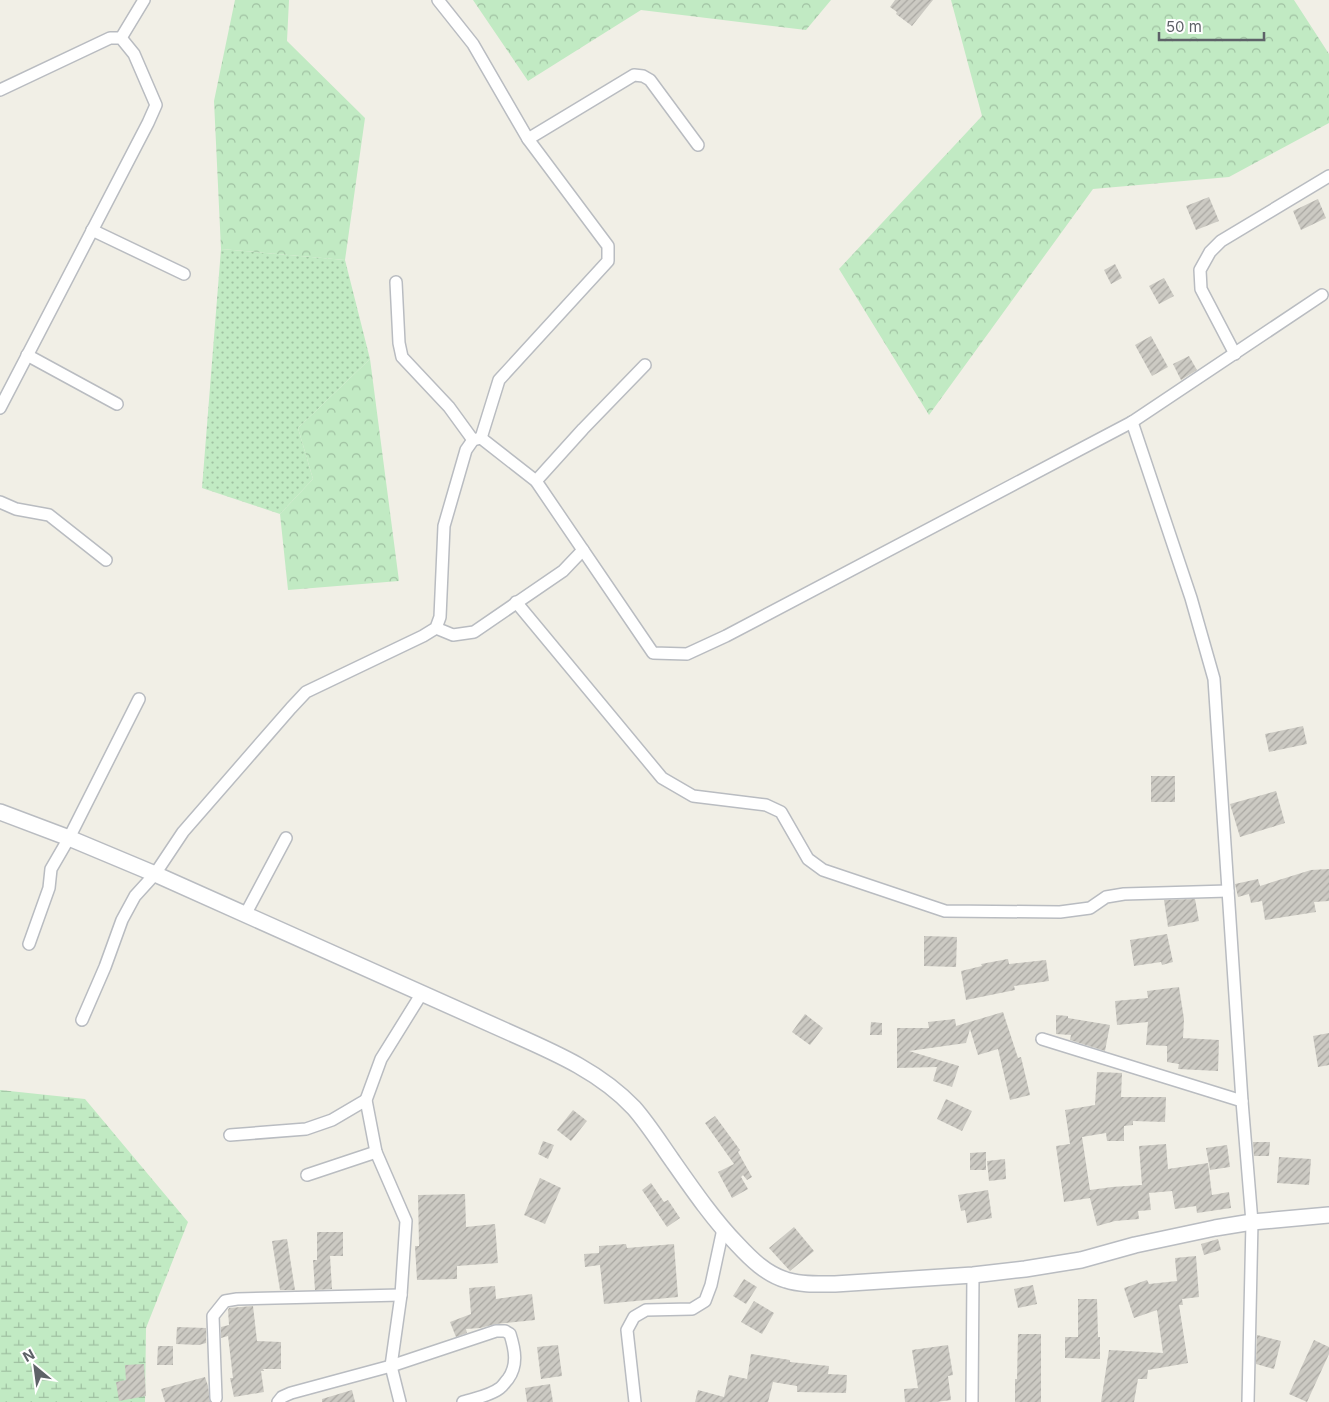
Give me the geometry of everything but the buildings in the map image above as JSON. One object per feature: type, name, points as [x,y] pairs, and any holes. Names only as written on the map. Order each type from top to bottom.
[{"type":"street","points":[[121,38],[144,0]]},
{"type":"street","points":[[82,1020],[105,968],[122,920],[135,896],[154,874],[183,832],[306,692],[436,628],[440,617],[444,526],[466,450],[477,439],[499,380],[608,261],[608,246],[528,139],[473,44],[438,0]]},
{"type":"street","points":[[0,90],[110,38],[121,38]]},
{"type":"street","points":[[0,408],[156,105],[134,54],[121,38]]},
{"type":"street","points":[[528,139],[634,75],[643,76],[650,80],[698,145]]},
{"type":"street","points":[[1235,354],[1201,289],[1200,270],[1210,252],[1221,241],[1329,176]]},
{"type":"street","points":[[92,230],[184,274]]},
{"type":"street","points":[[396,282],[399,343],[402,357],[477,439],[536,481],[653,652],[687,654],[1132,422],[1322,295]]},
{"type":"street","points":[[26,355],[117,404]]},
{"type":"street","points":[[536,481],[644,365]]},
{"type":"street","points":[[1132,422],[1191,598],[1214,679],[1252,1222],[1248,1402]]},
{"type":"street","points":[[0,502],[16,509],[49,515],[106,560]]},
{"type":"street","points":[[436,628],[453,634],[474,632],[563,571],[583,550]]},
{"type":"street","points":[[516,602],[662,778],[693,796],[766,805],[781,812],[808,859],[823,870],[945,911],[1060,912],[1090,908],[1106,897],[1124,894],[1228,891]]},
{"type":"street","points":[[29,944],[49,888],[51,869],[69,838],[139,699]]},
{"type":"street","points":[[0,812],[69,838],[154,874],[422,992],[561,1056],[586,1070],[611,1087],[635,1109],[723,1229],[745,1253],[768,1272],[786,1280],[812,1284],[835,1284],[973,1275],[1081,1260],[1144,1243],[1252,1222],[1329,1215]]},
{"type":"street","points":[[245,915],[286,838]]},
{"type":"street","points":[[400,1402],[391,1366],[401,1295],[406,1221],[376,1152],[366,1100],[380,1059],[422,992]]},
{"type":"street","points":[[1042,1039],[1242,1100]]},
{"type":"street","points":[[230,1135],[306,1128],[332,1120],[366,1100]]},
{"type":"street","points":[[307,1174],[376,1152]]},
{"type":"street","points":[[635,1402],[627,1330],[634,1316],[646,1310],[692,1308],[705,1301],[711,1285],[723,1229]]},
{"type":"street","points":[[972,1402],[973,1275]]},
{"type":"street","points":[[216,1398],[213,1316],[225,1301],[401,1295]]},
{"type":"street","points":[[278,1402],[282,1397],[291,1393],[391,1366],[496,1331],[505,1331],[510,1334],[515,1350],[515,1365],[509,1377],[501,1388],[463,1402]]},
{"type":"green space","points":[[235,0],[289,0],[287,41],[365,118],[345,260],[221,249],[214,101]]},
{"type":"green space","points":[[473,0],[831,0],[806,30],[641,10],[528,81]]},
{"type":"green space","points":[[951,0],[1294,0],[1329,54],[1329,123],[1229,177],[1093,189],[929,415],[839,269],[982,116]]},
{"type":"green space","points":[[221,249],[345,260],[370,359],[298,428],[313,479],[280,514],[202,488]]},
{"type":"green space","points":[[370,359],[399,581],[288,590],[280,514],[313,479],[298,428]]},
{"type":"green space","points":[[0,1090],[85,1099],[188,1222],[146,1328],[145,1402],[0,1402]]}]
